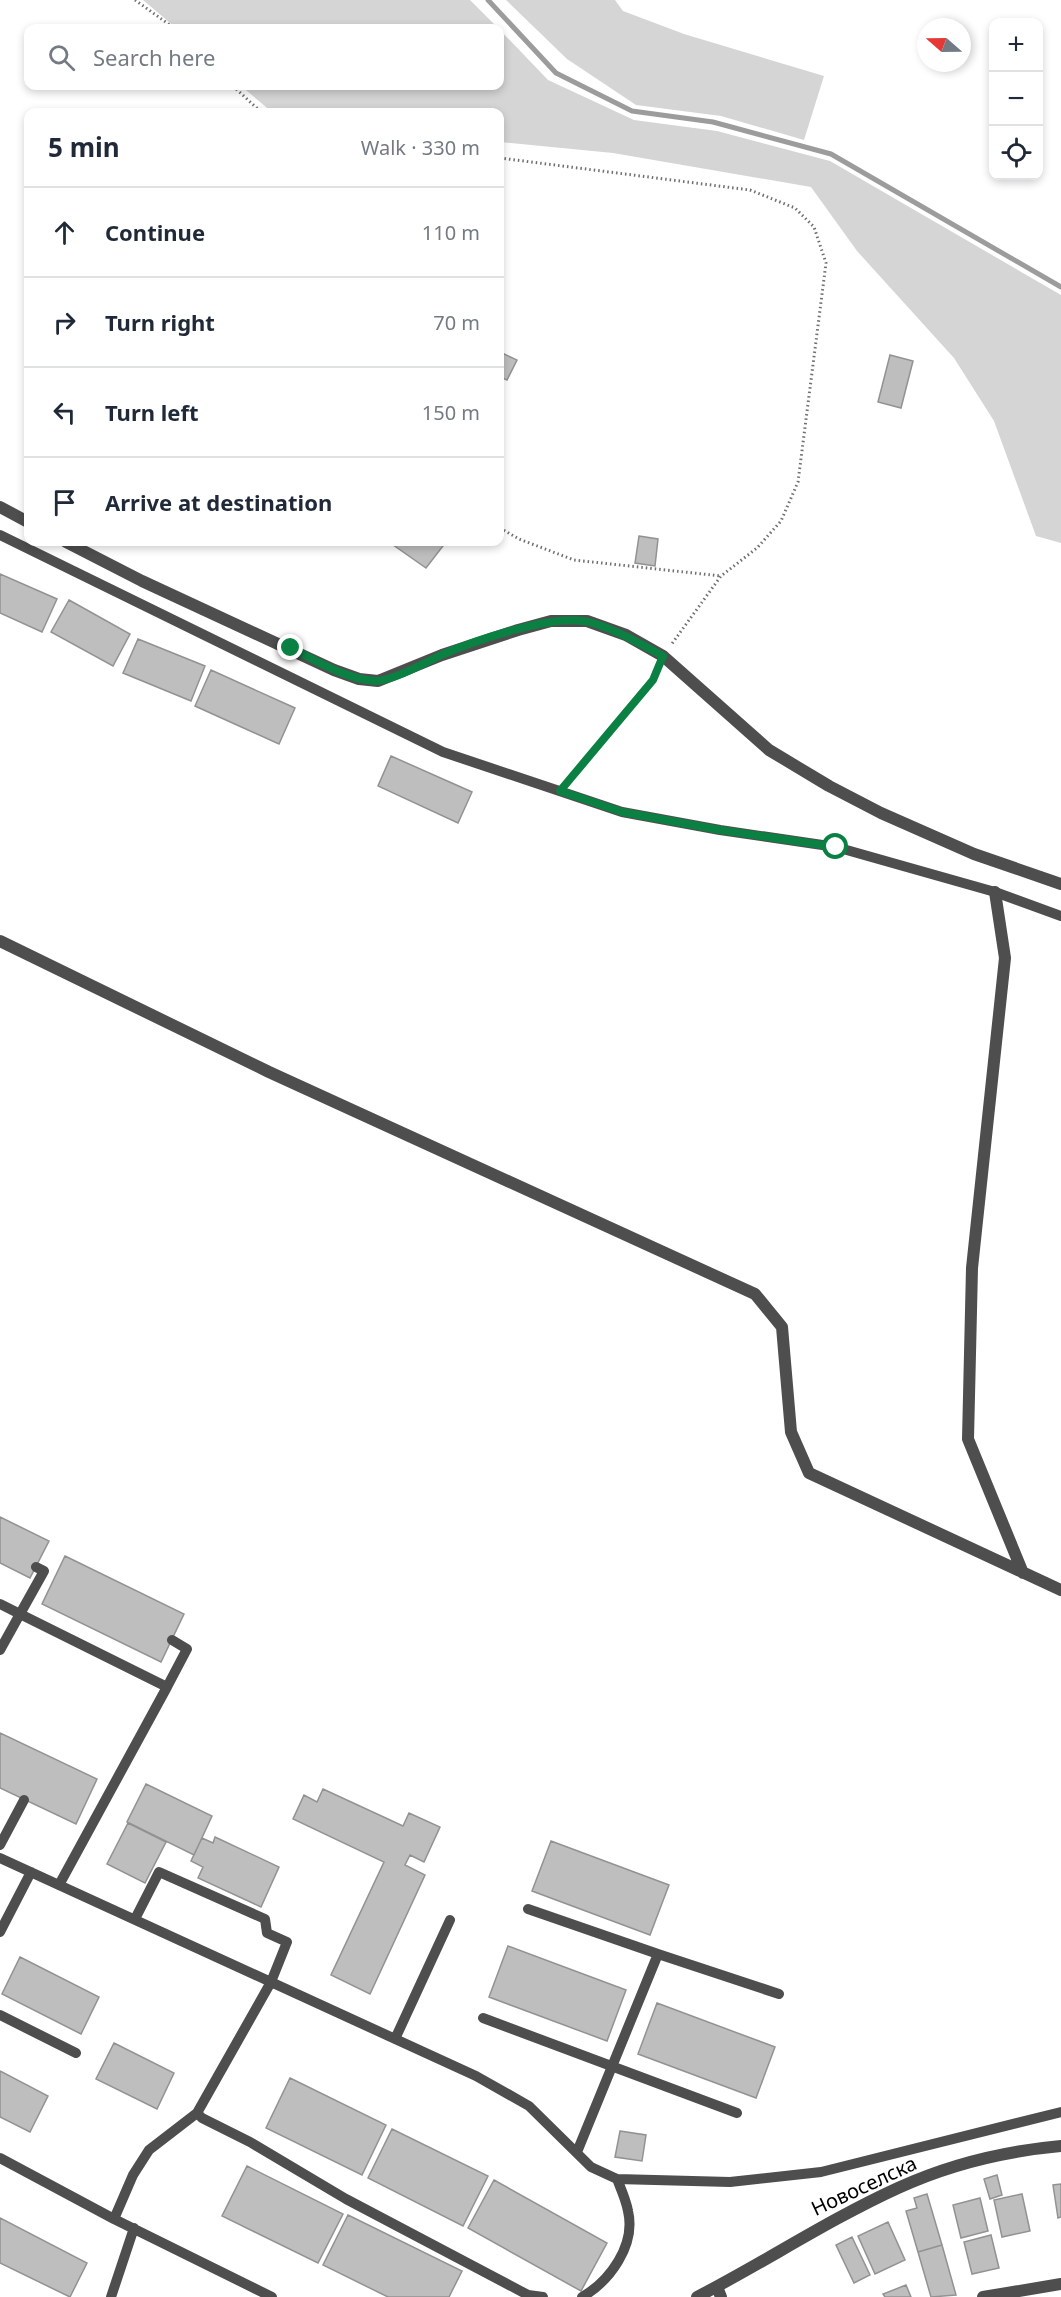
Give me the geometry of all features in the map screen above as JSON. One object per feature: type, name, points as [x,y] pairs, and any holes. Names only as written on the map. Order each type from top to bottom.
[{"type":"street","points":[[0,507],[24,520]]},
{"type":"street","points":[[74,546],[142,581],[334,670],[378,681],[442,655],[551,621],[587,621],[626,635],[663,656],[769,750],[829,786],[881,813],[974,854],[1061,884]]},
{"type":"street","points":[[994,892],[1005,958],[972,1268],[968,1438],[1023,1573]]},
{"type":"street","points":[[0,941],[269,1072],[755,1294],[782,1327],[791,1432],[809,1473],[1061,1590]]},
{"type":"street","name":"Новоселска","points":[[697,2297],[719,2292],[837,2218],[900,2187],[963,2164],[1035,2148],[1061,2146]]},
{"type":"street","points":[[983,2297],[1061,2284]]},
{"type":"lane","points":[[0,535],[443,752],[622,812],[720,830],[836,847],[994,892],[1061,916]]},
{"type":"lane","points":[[0,1650],[44,1571],[36,1567]]},
{"type":"lane","points":[[0,1604],[167,1686]]},
{"type":"lane","points":[[59,1885],[188,1649],[171,1640]]},
{"type":"lane","points":[[0,1845],[24,1800]]},
{"type":"lane","points":[[0,1858],[476,2076],[529,2106],[591,2167],[617,2179],[730,2182],[821,2172],[1061,2112]]},
{"type":"lane","points":[[0,1932],[31,1872]]},
{"type":"lane","points":[[114,2219],[133,2175],[149,2150],[197,2113],[271,1982],[287,1942],[267,1933],[265,1919],[159,1872],[135,1919]]},
{"type":"lane","points":[[528,1909],[779,1994]]},
{"type":"lane","points":[[395,2039],[450,1920]]},
{"type":"lane","points":[[577,2152],[658,1954]]},
{"type":"lane","points":[[0,2015],[76,2053]]},
{"type":"lane","points":[[483,2018],[613,2064],[737,2113]]},
{"type":"lane","points":[[197,2113],[346,2199],[526,2296],[543,2297]]},
{"type":"lane","points":[[0,2158],[114,2219],[272,2297]]},
{"type":"lane","points":[[582,2297],[599,2287],[620,2258],[623,2249],[628,2230],[629,2212],[617,2179]]},
{"type":"lane","points":[[111,2297],[134,2229]]},
{"type":"path","points":[[135,0],[168,24]]},
{"type":"path","points":[[237,90],[257,108]]},
{"type":"path","points":[[504,159],[750,190],[795,208],[814,227],[826,263],[798,482],[781,521],[757,548],[722,576],[663,656],[653,680],[560,791]]},
{"type":"path","points":[[504,530],[519,539],[574,560],[722,576]]},
{"type":"shaded area","points":[[143,0],[470,0],[494,24],[171,24]]},
{"type":"shaded area","points":[[506,0],[615,0],[623,11],[684,34],[824,76],[804,140],[721,116],[636,105],[567,59]]},
{"type":"shaded area","points":[[504,34],[548,80],[634,120],[717,131],[830,161],[1061,295],[1061,543],[1036,536],[994,421],[954,358],[857,251],[811,187],[613,153],[504,142],[504,108],[267,108],[246,90],[504,90]]},
{"type":"building","points":[[504,354],[517,360],[507,380],[504,379]]},
{"type":"building","points":[[890,355],[913,361],[901,408],[878,402]]},
{"type":"building","points":[[639,536],[658,539],[655,566],[635,563]]},
{"type":"building","points":[[395,546],[443,546],[426,568]]},
{"type":"building","points":[[0,574],[57,599],[42,632],[0,613]]},
{"type":"building","points":[[69,600],[130,634],[113,666],[51,632]]},
{"type":"building","points":[[138,639],[205,666],[191,701],[123,673]]},
{"type":"building","points":[[211,670],[295,708],[279,744],[195,706]]},
{"type":"building","points":[[391,756],[472,792],[458,823],[378,786]]},
{"type":"building","points":[[0,1517],[49,1541],[30,1578],[0,1563]]},
{"type":"building","points":[[65,1556],[184,1614],[161,1662],[42,1604]]},
{"type":"building","points":[[0,1733],[97,1779],[76,1824],[0,1788]]},
{"type":"building","points":[[146,1784],[212,1816],[194,1855],[127,1822]]},
{"type":"building","points":[[323,1789],[403,1826],[409,1813],[440,1827],[424,1862],[410,1855],[405,1865],[425,1875],[370,1994],[331,1975],[384,1862],[293,1819],[304,1795],[317,1802]]},
{"type":"building","points":[[128,1823],[166,1842],[145,1883],[107,1864]]},
{"type":"building","points":[[215,1837],[279,1867],[261,1907],[198,1878],[203,1867],[191,1861],[202,1838],[213,1843]]},
{"type":"building","points":[[551,1841],[669,1885],[650,1935],[532,1891]]},
{"type":"building","points":[[508,1946],[626,1990],[607,2041],[489,1997]]},
{"type":"building","points":[[20,1957],[99,1997],[81,2034],[2,1994]]},
{"type":"building","points":[[657,2003],[775,2047],[756,2098],[638,2054]]},
{"type":"building","points":[[114,2043],[174,2073],[157,2109],[96,2079]]},
{"type":"building","points":[[0,2071],[48,2096],[30,2132],[0,2117]]},
{"type":"building","points":[[290,2078],[386,2125],[362,2175],[266,2128]]},
{"type":"building","points":[[392,2129],[488,2176],[463,2226],[368,2178]]},
{"type":"building","points":[[620,2131],[646,2135],[642,2161],[615,2157]]},
{"type":"building","points":[[247,2166],[343,2214],[318,2263],[222,2216]]},
{"type":"building","points":[[997,2175],[1002,2195],[990,2199],[984,2179]]},
{"type":"building","points":[[494,2180],[607,2243],[581,2291],[468,2228]]},
{"type":"building","points":[[1061,2184],[1061,2217],[1058,2218],[1053,2185]]},
{"type":"building","points":[[927,2194],[942,2245],[918,2252],[906,2211],[917,2208],[914,2198]]},
{"type":"building","points":[[1022,2194],[1030,2231],[1002,2237],[994,2200]]},
{"type":"building","points":[[980,2198],[988,2231],[961,2238],[953,2205]]},
{"type":"building","points":[[348,2215],[462,2271],[449,2297],[388,2297],[323,2265]]},
{"type":"building","points":[[0,2218],[87,2263],[70,2297],[0,2263]]},
{"type":"building","points":[[888,2222],[905,2260],[875,2274],[858,2236]]},
{"type":"building","points":[[991,2235],[999,2268],[972,2274],[964,2242]]},
{"type":"building","points":[[852,2237],[870,2275],[854,2283],[836,2245]]},
{"type":"building","points":[[942,2245],[956,2295],[931,2297],[918,2252]]},
{"type":"building","points":[[906,2285],[911,2297],[885,2297],[883,2294]]},
{"type":"waterway","points":[[488,0],[556,73],[632,111],[713,122],[831,154],[1061,287]]},
{"type":"route","points":[[291,648],[334,670],[378,681],[442,655],[551,621],[587,621],[626,635],[663,656],[653,680],[560,791],[622,812],[720,830],[836,847]]}]
